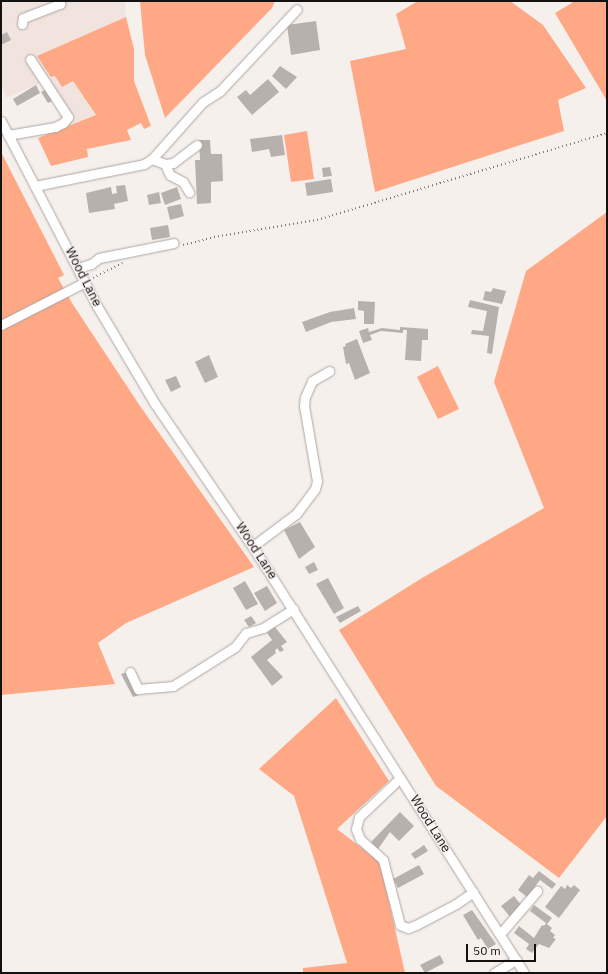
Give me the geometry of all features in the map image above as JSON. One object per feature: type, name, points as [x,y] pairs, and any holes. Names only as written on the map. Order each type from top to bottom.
[{"type":"street","points":[[22,24],[23,18],[60,4],[59,1]]},
{"type":"street","points":[[35,186],[144,164],[152,159],[203,102],[220,91],[297,9]]},
{"type":"street","points":[[8,135],[55,127],[64,123],[68,117],[30,59]]},
{"type":"street","name":"Wood Lane","points":[[1,121],[85,282],[154,404],[253,546],[524,973]]},
{"type":"street","points":[[152,159],[165,164],[173,163],[196,144]]},
{"type":"street","points":[[165,164],[170,174],[183,182],[189,192]]},
{"type":"street","points":[[78,268],[90,264],[99,258],[175,245]]},
{"type":"street","points":[[1,325],[85,282]]},
{"type":"street","points":[[253,546],[296,514],[315,489],[316,481],[305,402],[312,381],[329,371]]},
{"type":"street","points":[[130,672],[138,689],[173,686],[235,647],[246,633],[263,628],[293,609]]},
{"type":"street","points":[[400,778],[358,817],[356,829],[360,839],[383,860],[400,925],[408,928],[416,925],[456,904],[473,892]]},
{"type":"street","points":[[500,934],[537,891]]},
{"type":"street","points":[[494,973],[516,960]]},
{"type":"path","points":[[175,245],[317,220],[607,133]]},
{"type":"path","points":[[85,282],[124,262]]},
{"type":"shaded area","points":[[1,1],[125,1],[126,17],[37,56],[55,76],[73,81],[96,116],[68,126],[42,82],[7,98],[1,86]]},
{"type":"shaded area","points":[[140,1],[275,1],[272,8],[165,118],[145,55]]},
{"type":"shaded area","points":[[418,1],[510,1],[543,25],[586,88],[558,100],[564,131],[375,192],[350,61],[406,49],[396,14]]},
{"type":"shaded area","points":[[575,1],[607,1],[607,101],[555,13]]},
{"type":"shaded area","points":[[126,17],[134,49],[134,81],[151,126],[144,129],[141,123],[127,130],[131,140],[87,149],[88,157],[51,166],[38,138],[96,115],[73,81],[62,87],[55,76],[51,77],[37,56]]},
{"type":"shaded area","points":[[307,131],[314,179],[291,182],[284,135]]},
{"type":"shaded area","points":[[1,152],[64,275],[58,278],[72,303],[140,406],[254,567],[126,623],[98,643],[115,684],[1,695]]},
{"type":"shaded area","points":[[607,212],[607,816],[559,878],[436,786],[339,630],[422,578],[544,508],[494,382],[526,271]]},
{"type":"shaded area","points":[[438,366],[459,409],[438,419],[417,377]]},
{"type":"shaded area","points":[[336,698],[389,781],[337,829],[380,862],[405,973],[303,973],[303,968],[347,963],[294,796],[259,769]]},
{"type":"building","points":[[316,21],[320,50],[291,55],[287,25]]},
{"type":"building","points":[[7,32],[11,40],[1,45],[1,35]]},
{"type":"building","points":[[280,66],[297,77],[286,89],[272,76]]},
{"type":"building","points":[[268,79],[279,92],[252,115],[237,97],[246,90],[250,95]]},
{"type":"building","points":[[36,85],[40,93],[17,106],[13,99]]},
{"type":"building","points":[[47,89],[54,100],[48,103],[41,92]]},
{"type":"building","points":[[282,135],[285,155],[271,157],[269,149],[252,152],[250,139]]},
{"type":"building","points":[[199,140],[210,140],[211,154],[222,154],[223,181],[211,182],[211,203],[197,204],[195,160],[200,160]]},
{"type":"building","points":[[330,167],[332,176],[323,177],[322,168]]},
{"type":"building","points":[[331,179],[333,192],[307,196],[305,183]]},
{"type":"building","points":[[125,185],[128,201],[114,204],[115,209],[89,213],[86,193],[111,187],[112,194],[117,193],[116,186]]},
{"type":"building","points":[[177,187],[181,199],[165,205],[161,193]]},
{"type":"building","points":[[159,192],[161,203],[149,205],[147,195]]},
{"type":"building","points":[[181,204],[184,216],[170,220],[167,207]]},
{"type":"building","points":[[168,225],[170,237],[152,240],[150,228]]},
{"type":"building","points":[[493,288],[506,291],[502,304],[483,300],[485,291],[491,292]]},
{"type":"building","points":[[470,300],[499,307],[492,354],[487,353],[489,336],[471,334],[472,330],[483,331],[487,311],[468,307]]},
{"type":"building","points":[[358,301],[375,302],[374,324],[364,324],[364,311],[358,310]]},
{"type":"building","points":[[354,308],[356,319],[331,322],[306,332],[302,322],[330,312]]},
{"type":"building","points":[[400,327],[428,329],[428,340],[422,340],[421,361],[405,360],[407,330],[403,330],[403,333],[381,331],[370,335],[372,340],[363,343],[359,331],[368,328],[369,332],[382,328],[400,330]]},
{"type":"building","points":[[357,339],[370,373],[355,380],[349,363],[346,364],[343,347],[346,346],[345,344]]},
{"type":"building","points":[[209,355],[218,377],[205,383],[195,362]]},
{"type":"building","points":[[176,376],[181,387],[171,392],[165,380]]},
{"type":"building","points":[[300,522],[315,547],[299,559],[284,530]]},
{"type":"building","points":[[314,562],[318,570],[309,574],[305,567]]},
{"type":"building","points":[[328,578],[344,608],[334,614],[316,584]]},
{"type":"building","points":[[245,581],[258,604],[246,610],[233,588]]},
{"type":"building","points":[[267,586],[277,603],[265,611],[254,593]]},
{"type":"building","points":[[358,606],[361,611],[340,623],[336,617]]},
{"type":"building","points":[[251,616],[256,623],[249,627],[244,620]]},
{"type":"building","points":[[275,627],[287,642],[281,646],[284,650],[280,652],[277,648],[275,651],[276,653],[267,660],[283,677],[272,686],[251,657],[272,640],[267,633]]},
{"type":"building","points":[[127,672],[139,695],[133,697],[121,674]]},
{"type":"building","points":[[400,812],[414,826],[399,841],[390,832],[378,849],[371,842]]},
{"type":"building","points":[[424,845],[428,851],[415,859],[411,854]]},
{"type":"building","points":[[419,865],[424,874],[398,888],[393,879]]},
{"type":"building","points":[[539,871],[556,884],[552,889],[540,880],[527,897],[518,890],[529,875],[533,878]]},
{"type":"building","points":[[567,885],[571,888],[574,885],[580,890],[559,918],[545,907],[561,886],[565,889]]},
{"type":"building","points":[[514,896],[522,906],[512,919],[501,906]]},
{"type":"building","points":[[534,905],[552,918],[547,924],[552,928],[550,931],[555,935],[553,938],[556,939],[549,948],[539,944],[532,953],[526,949],[529,944],[514,933],[519,926],[534,938],[542,925],[544,926],[546,923],[530,911]]},
{"type":"building","points":[[472,910],[496,944],[488,949],[481,938],[478,940],[463,915]]},
{"type":"building","points":[[440,955],[444,963],[425,973],[420,965]]}]
